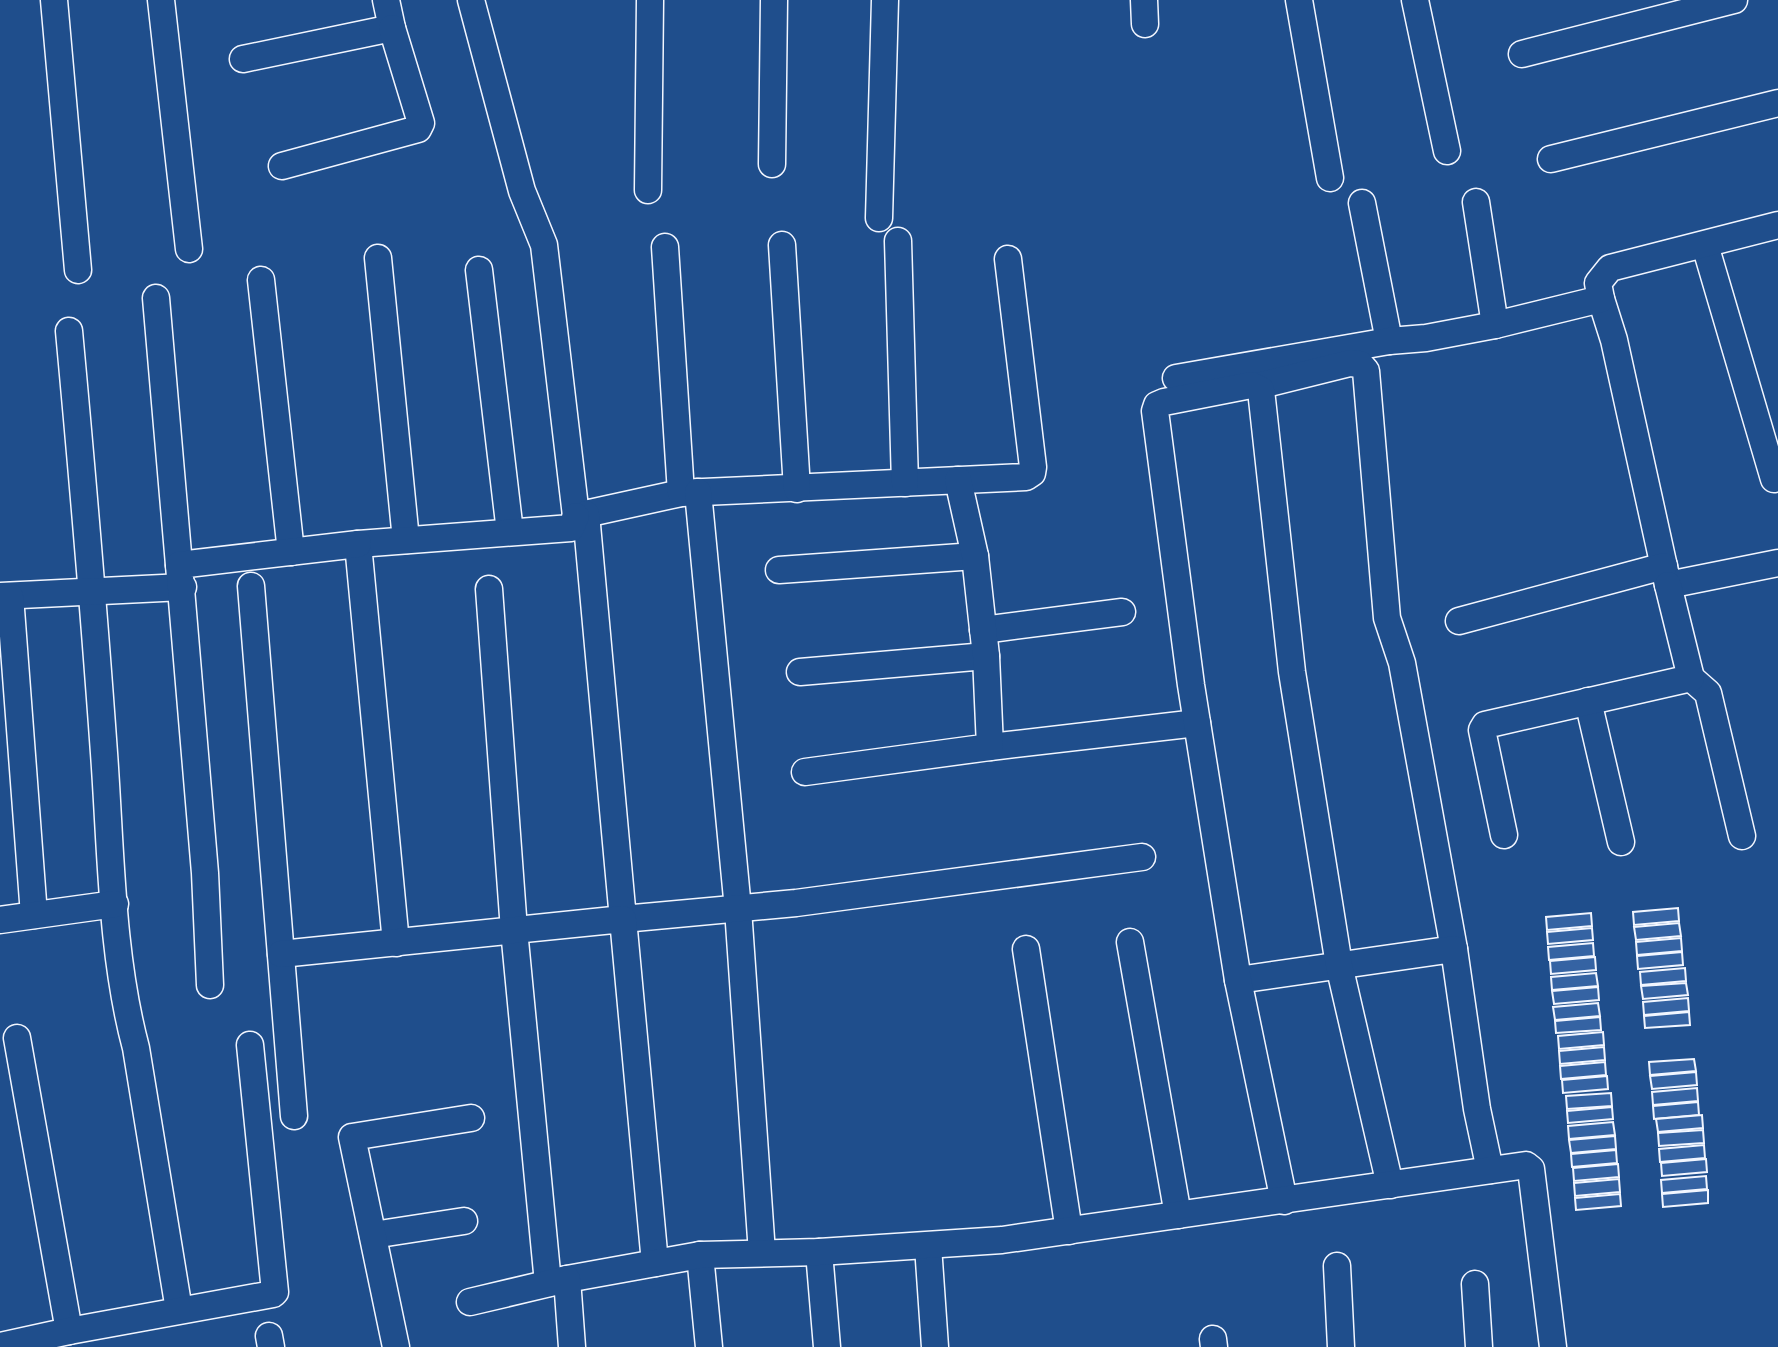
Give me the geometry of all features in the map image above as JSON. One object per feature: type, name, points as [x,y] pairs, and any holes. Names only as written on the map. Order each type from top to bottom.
[{"type":"street","points":[[54,0],[78,270]]},
{"type":"street","points":[[161,0],[189,249]]},
{"type":"street","points":[[282,166],[418,129],[421,123],[386,0]]},
{"type":"street","points":[[471,0],[522,191],[544,245],[581,515],[655,1263]]},
{"type":"street","points":[[648,190],[650,0]]},
{"type":"street","points":[[772,164],[774,0]]},
{"type":"street","points":[[879,218],[885,0]]},
{"type":"street","points":[[1299,0],[1330,178]]},
{"type":"street","points":[[1415,0],[1447,151]]},
{"type":"street","points":[[1522,54],[1734,0]]},
{"type":"street","points":[[243,59],[392,28]]},
{"type":"street","points":[[1551,159],[1778,103]]},
{"type":"street","points":[[1476,202],[1495,325]]},
{"type":"street","points":[[1362,203],[1389,341]]},
{"type":"street","points":[[1742,836],[1708,693],[1691,678],[1614,340],[1598,283],[1610,268],[1778,225]]},
{"type":"street","points":[[898,241],[905,483]]},
{"type":"street","points":[[782,245],[797,489]]},
{"type":"street","points":[[1705,245],[1774,479]]},
{"type":"street","points":[[665,247],[738,909],[762,1253]]},
{"type":"street","points":[[378,258],[406,540]]},
{"type":"street","points":[[34,915],[5,596],[93,592],[291,552],[571,528],[581,515],[690,493],[1026,477],[1032,473],[1033,467],[1008,259]]},
{"type":"street","points":[[479,270],[510,532]]},
{"type":"street","points":[[261,280],[291,552]]},
{"type":"street","points":[[156,298],[205,873],[210,985]]},
{"type":"street","points":[[1176,378],[1389,341],[1426,338],[1601,299]]},
{"type":"street","points":[[69,331],[126,1011],[136,1048],[179,1310]]},
{"type":"street","points":[[1284,1201],[1238,980],[1197,723],[1155,411],[1157,405],[1164,402],[1257,386],[1350,363],[1360,364],[1366,371],[1387,618],[1402,663],[1490,1170]]},
{"type":"street","points":[[1257,386],[1261,390],[1292,672],[1339,965],[1390,1185]]},
{"type":"street","points":[[958,480],[975,556],[990,747]]},
{"type":"street","points":[[358,544],[396,943]]},
{"type":"street","points":[[779,570],[975,556]]},
{"type":"street","points":[[1459,621],[1666,575],[1778,563]]},
{"type":"street","points":[[251,586],[294,1116]]},
{"type":"street","points":[[489,589],[514,930],[557,1281],[572,1347]]},
{"type":"street","points":[[800,672],[984,643],[1122,612]]},
{"type":"street","points":[[1504,835],[1482,730],[1485,725],[1691,678]]},
{"type":"street","points":[[1588,701],[1621,842]]},
{"type":"street","points":[[805,772],[1197,723]]},
{"type":"street","points":[[281,954],[796,903],[1142,857]]},
{"type":"street","points":[[0,920],[115,904]]},
{"type":"street","points":[[1130,942],[1178,1215]]},
{"type":"street","points":[[1026,949],[1069,1231]]},
{"type":"street","points":[[1238,980],[1454,949]]},
{"type":"street","points":[[17,1038],[69,1331]]},
{"type":"street","points":[[0,1346],[179,1310],[269,1297],[275,1292],[250,1045]]},
{"type":"street","points":[[396,1347],[352,1137],[471,1118]]},
{"type":"street","points":[[470,1302],[557,1281],[700,1255],[928,1246],[1069,1231],[1526,1165],[1531,1169],[1553,1347]]},
{"type":"street","points":[[373,1235],[464,1221]]},
{"type":"street","points":[[928,1246],[935,1347]]},
{"type":"street","points":[[819,1252],[827,1347]]},
{"type":"street","points":[[700,1255],[709,1347]]},
{"type":"street","points":[[1337,1266],[1341,1347]]},
{"type":"street","points":[[1475,1284],[1479,1347]]},
{"type":"building","points":[[1678,908],[1679,921],[1634,925],[1633,912]]},
{"type":"building","points":[[1591,913],[1592,926],[1547,930],[1546,917]]},
{"type":"building","points":[[1679,923],[1681,936],[1636,940],[1634,927]]},
{"type":"building","points":[[1592,928],[1593,940],[1548,944],[1547,932]]},
{"type":"building","points":[[1681,938],[1682,951],[1637,955],[1636,942]]},
{"type":"building","points":[[1593,943],[1594,956],[1549,960],[1548,947]]},
{"type":"building","points":[[1682,952],[1683,965],[1638,969],[1637,956]]},
{"type":"building","points":[[1595,957],[1596,970],[1551,974],[1550,961]]},
{"type":"building","points":[[1685,968],[1686,981],[1641,985],[1640,972]]},
{"type":"building","points":[[1596,973],[1598,986],[1552,990],[1551,977]]},
{"type":"building","points":[[1686,983],[1688,995],[1643,999],[1641,986]]},
{"type":"building","points":[[1598,987],[1599,1000],[1554,1004],[1552,991]]},
{"type":"building","points":[[1688,998],[1689,1011],[1644,1015],[1643,1002]]},
{"type":"building","points":[[1598,1003],[1600,1016],[1555,1020],[1553,1007]]},
{"type":"building","points":[[1689,1012],[1690,1025],[1645,1028],[1644,1016]]},
{"type":"building","points":[[1600,1017],[1601,1030],[1556,1033],[1555,1021]]},
{"type":"building","points":[[1603,1032],[1604,1045],[1559,1049],[1558,1036]]},
{"type":"building","points":[[1604,1047],[1605,1060],[1560,1064],[1559,1051]]},
{"type":"building","points":[[1694,1059],[1696,1071],[1650,1075],[1649,1062]]},
{"type":"building","points":[[1605,1062],[1606,1075],[1561,1079],[1560,1066]]},
{"type":"building","points":[[1696,1072],[1697,1085],[1652,1089],[1650,1076]]},
{"type":"building","points":[[1607,1076],[1608,1089],[1563,1093],[1562,1080]]},
{"type":"building","points":[[1697,1088],[1698,1101],[1653,1105],[1652,1092]]},
{"type":"building","points":[[1611,1093],[1612,1106],[1567,1109],[1566,1096]]},
{"type":"building","points":[[1698,1102],[1699,1115],[1654,1119],[1653,1106]]},
{"type":"building","points":[[1612,1107],[1613,1119],[1568,1123],[1567,1111]]},
{"type":"building","points":[[1702,1115],[1703,1128],[1658,1132],[1656,1119]]},
{"type":"building","points":[[1613,1122],[1615,1135],[1569,1139],[1568,1126]]},
{"type":"building","points":[[1703,1130],[1704,1143],[1659,1146],[1658,1133]]},
{"type":"building","points":[[1615,1136],[1616,1149],[1571,1153],[1569,1140]]},
{"type":"building","points":[[1704,1145],[1705,1158],[1660,1162],[1659,1149]]},
{"type":"building","points":[[1616,1150],[1617,1163],[1572,1167],[1571,1154]]},
{"type":"building","points":[[1706,1159],[1707,1172],[1662,1176],[1661,1163]]},
{"type":"building","points":[[1618,1164],[1619,1177],[1574,1181],[1573,1168]]},
{"type":"building","points":[[1706,1176],[1707,1189],[1662,1193],[1661,1180]]},
{"type":"building","points":[[1619,1179],[1620,1192],[1575,1196],[1574,1183]]},
{"type":"building","points":[[1708,1190],[1708,1203],[1663,1207],[1662,1194]]},
{"type":"building","points":[[1620,1194],[1621,1206],[1576,1210],[1575,1198]]}]
